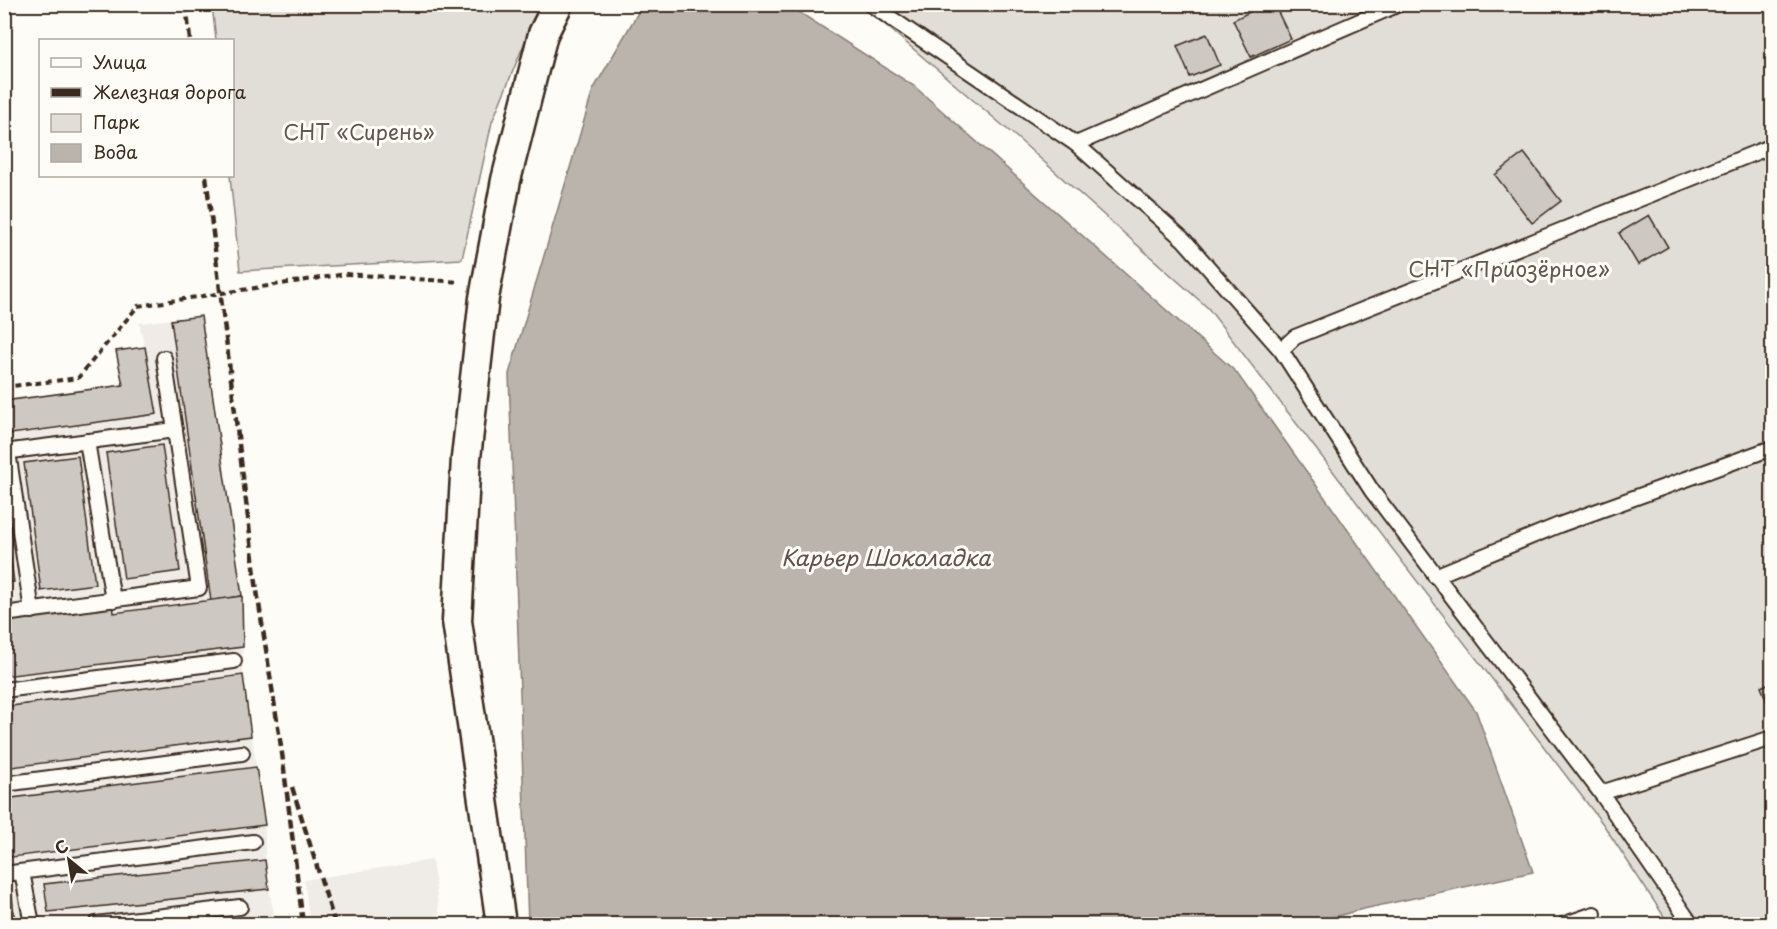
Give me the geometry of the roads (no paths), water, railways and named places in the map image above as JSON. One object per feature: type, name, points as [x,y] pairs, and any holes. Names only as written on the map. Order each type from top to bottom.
[{"type":"street","points":[[501,924],[457,621],[466,458],[486,284],[506,180],[543,33],[558,4]]},
{"type":"lane","points":[[870,4],[1076,144],[1184,240],[1281,350],[1372,490],[1601,793],[1690,924]]},
{"type":"lane","points":[[1076,144],[1399,4]]},
{"type":"lane","points":[[1281,350],[1295,337],[1773,146]]},
{"type":"lane","points":[[4,614],[199,588],[164,358]]},
{"type":"lane","points":[[32,611],[6,452],[176,430]]},
{"type":"lane","points":[[87,441],[113,600]]},
{"type":"lane","points":[[1435,576],[1559,525],[1773,448]]},
{"type":"lane","points":[[4,690],[234,661]]},
{"type":"lane","points":[[1601,793],[1773,738]]},
{"type":"lane","points":[[4,784],[242,753]]},
{"type":"lane","points":[[4,874],[254,842]]},
{"type":"lane","points":[[22,872],[32,924]]},
{"type":"lane","points":[[96,924],[240,907]]},
{"type":"lane","points":[[1565,924],[1594,914]]},
{"type":"water","name":"Карьер Шоколадка","points":[[643,4],[788,5],[914,86],[1236,372],[1476,711],[1533,872],[1359,910],[1310,924],[528,924],[509,374],[593,90]]},
{"type":"railway","points":[[186,4],[190,39]]},
{"type":"railway","points":[[206,177],[257,591],[282,753],[303,924]]},
{"type":"railway","points":[[292,787],[335,924]]},
{"type":"park label","name":"СНТ «Сирень»","points":[[359,131]]},
{"type":"park label","name":"СНТ «Приозёрное»","points":[[1509,268]]}]
